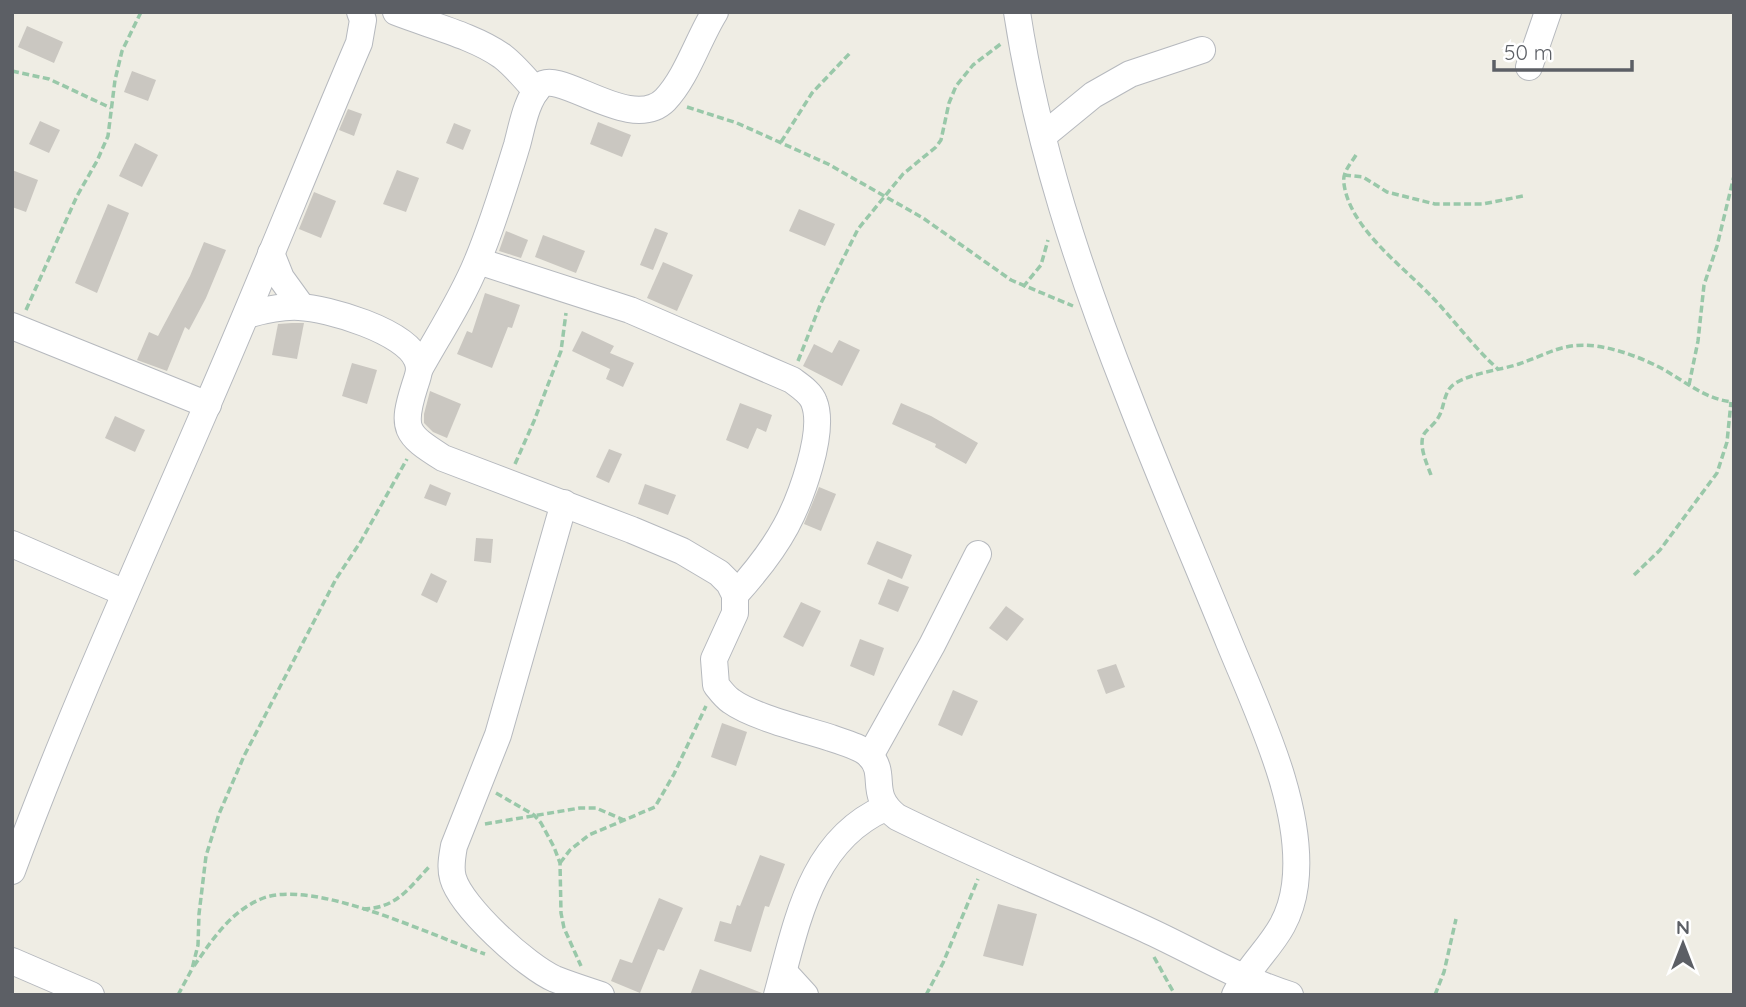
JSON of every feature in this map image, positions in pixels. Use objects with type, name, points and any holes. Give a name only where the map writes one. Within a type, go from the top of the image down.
[{"type":"street","points":[[12,871],[69,724],[247,315],[359,43],[363,20],[360,12]]},
{"type":"street","points":[[397,12],[482,45],[500,55],[518,70],[536,91]]},
{"type":"street","points":[[715,12],[685,70],[664,100],[655,106],[643,109],[600,102],[559,83],[542,84],[536,91],[528,107],[501,197],[478,261],[461,297],[419,370],[407,420],[410,432],[416,442],[443,458],[682,551],[719,573],[729,583],[735,595],[735,613],[714,659],[716,685],[731,701],[752,711],[845,743],[870,755],[877,771],[880,797],[885,808],[908,822],[986,859],[1145,929],[1239,986],[1290,995]]},
{"type":"street","points":[[1529,66],[1548,12]]},
{"type":"street","points":[[1018,21],[1024,62],[1076,257],[1129,398],[1265,730],[1290,806],[1295,845],[1295,884],[1288,915],[1276,939],[1239,986]]},
{"type":"street","points":[[1043,135],[1093,95],[1130,74],[1202,50]]},
{"type":"street","points":[[271,253],[281,278],[302,307]]},
{"type":"street","points":[[478,261],[630,310],[792,380],[804,388],[814,401],[817,417],[816,439],[806,476],[786,526],[760,566],[735,595]]},
{"type":"street","points":[[247,315],[283,307],[335,312],[373,326],[409,348],[418,361],[419,370]]},
{"type":"street","points":[[15,327],[208,405]]},
{"type":"street","points":[[564,503],[498,735],[451,860],[453,879],[463,899],[522,958],[553,978],[600,995]]},
{"type":"street","points":[[12,544],[125,593]]},
{"type":"street","points":[[870,755],[932,645],[978,554]]},
{"type":"street","points":[[805,995],[780,983],[798,917],[813,881],[846,832],[865,817],[885,808]]},
{"type":"street","points":[[12,961],[91,995]]},
{"type":"path","points":[[15,327],[108,136],[115,80],[122,51],[141,12]]},
{"type":"path","points":[[792,380],[807,335],[838,265],[858,229],[914,163],[936,147],[956,86],[973,65],[1018,21]]},
{"type":"path","points":[[781,142],[812,93],[850,53]]},
{"type":"path","points":[[12,71],[49,79],[112,108]]},
{"type":"path","points":[[664,100],[737,123],[828,164],[923,218],[1011,281],[1098,314]]},
{"type":"path","points":[[1356,155],[1344,175],[1344,186],[1349,201],[1367,233],[1433,298],[1499,370]]},
{"type":"path","points":[[1344,175],[1363,177],[1387,192],[1435,204],[1483,204],[1523,196]]},
{"type":"path","points":[[1689,385],[1698,341],[1704,285],[1717,246],[1734,176]]},
{"type":"path","points":[[505,481],[534,421],[561,351],[567,290]]},
{"type":"path","points":[[1431,475],[1422,442],[1424,434],[1441,414],[1452,385],[1468,377],[1499,370],[1567,346],[1596,346],[1625,354],[1658,366],[1717,400],[1732,402],[1727,442],[1717,474],[1660,550],[1634,575]]},
{"type":"path","points":[[192,969],[198,945],[206,856],[219,814],[239,767],[336,579],[361,541],[416,442]]},
{"type":"path","points":[[561,863],[579,841],[655,807],[664,794],[716,685]]},
{"type":"path","points":[[479,784],[534,816],[548,834],[561,863],[561,913],[564,928],[581,965],[600,995]]},
{"type":"path","points":[[361,909],[375,908],[396,901],[457,839],[502,820],[596,808],[624,820]]},
{"type":"path","points":[[926,995],[963,918],[986,859]]},
{"type":"path","points":[[178,995],[212,940],[243,908],[262,898],[290,893],[318,895],[494,958]]},
{"type":"path","points":[[1435,995],[1444,972],[1456,919]]},
{"type":"path","points":[[1145,929],[1158,967],[1175,995]]},
{"type":"building","points":[[27,26],[63,42],[54,63],[18,47]]},
{"type":"building","points":[[132,71],[156,80],[148,101],[124,92]]},
{"type":"building","points":[[348,109],[362,114],[354,136],[339,130]]},
{"type":"building","points":[[40,121],[60,130],[49,153],[29,144]]},
{"type":"building","points":[[598,122],[631,135],[622,157],[590,144]]},
{"type":"building","points":[[454,123],[471,130],[463,150],[446,143]]},
{"type":"building","points":[[135,143],[158,155],[142,187],[119,176]]},
{"type":"building","points":[[12,170],[38,180],[26,212],[12,207]]},
{"type":"building","points":[[397,170],[419,178],[406,212],[383,204]]},
{"type":"building","points":[[314,192],[336,201],[321,238],[299,229]]},
{"type":"building","points":[[108,204],[129,213],[97,293],[75,283]]},
{"type":"building","points":[[799,209],[835,224],[825,246],[789,231]]},
{"type":"building","points":[[655,228],[668,233],[653,270],[640,265]]},
{"type":"building","points":[[506,231],[528,240],[521,258],[499,251]]},
{"type":"building","points":[[543,235],[585,251],[576,273],[535,257]]},
{"type":"building","points":[[204,242],[226,250],[189,330],[185,327],[167,371],[137,360],[149,332],[158,336],[190,276]]},
{"type":"building","points":[[663,262],[693,275],[677,311],[647,298]]},
{"type":"building","points":[[485,293],[520,305],[492,368],[457,354],[467,331],[472,333]]},
{"type":"building","points":[[304,323],[297,359],[272,355],[278,324]]},
{"type":"building","points":[[582,331],[614,346],[610,353],[634,363],[623,387],[606,379],[610,369],[572,351]]},
{"type":"building","points":[[839,340],[860,350],[842,386],[803,366],[814,344],[832,353]]},
{"type":"building","points":[[352,363],[377,370],[367,404],[342,396]]},
{"type":"building","points":[[430,391],[461,404],[447,438],[433,432],[424,423]]},
{"type":"building","points":[[740,403],[772,415],[766,432],[757,428],[748,449],[726,440]]},
{"type":"building","points":[[901,403],[931,416],[978,443],[966,464],[935,447],[936,444],[892,424]]},
{"type":"building","points":[[115,416],[145,430],[135,452],[105,438]]},
{"type":"building","points":[[609,449],[622,454],[609,483],[596,477]]},
{"type":"building","points":[[430,484],[451,493],[446,506],[424,498]]},
{"type":"building","points":[[645,484],[676,495],[668,515],[638,504]]},
{"type":"building","points":[[819,487],[836,494],[821,531],[804,524]]},
{"type":"building","points":[[476,538],[493,539],[491,563],[474,561]]},
{"type":"building","points":[[877,541],[912,555],[902,579],[867,564]]},
{"type":"building","points":[[431,573],[447,581],[437,603],[421,595]]},
{"type":"building","points":[[888,579],[909,587],[898,612],[878,604]]},
{"type":"building","points":[[801,602],[821,611],[803,647],[783,637]]},
{"type":"building","points":[[1006,606],[1024,619],[1007,641],[989,628]]},
{"type":"building","points":[[860,639],[884,648],[874,676],[850,666]]},
{"type":"building","points":[[1116,664],[1125,687],[1106,694],[1097,670]]},
{"type":"building","points":[[953,690],[978,701],[962,736],[938,725]]},
{"type":"building","points":[[722,723],[747,732],[736,766],[711,757]]},
{"type":"building","points":[[760,855],[785,864],[769,907],[765,906],[751,952],[714,941],[720,921],[731,924]]},
{"type":"building","points":[[659,898],[683,908],[664,951],[658,949],[640,993],[611,981],[620,959],[632,963]]},
{"type":"building","points":[[998,904],[1037,914],[1023,966],[983,956]]},
{"type":"building","points":[[700,969],[762,993],[762,995],[690,995]]}]
